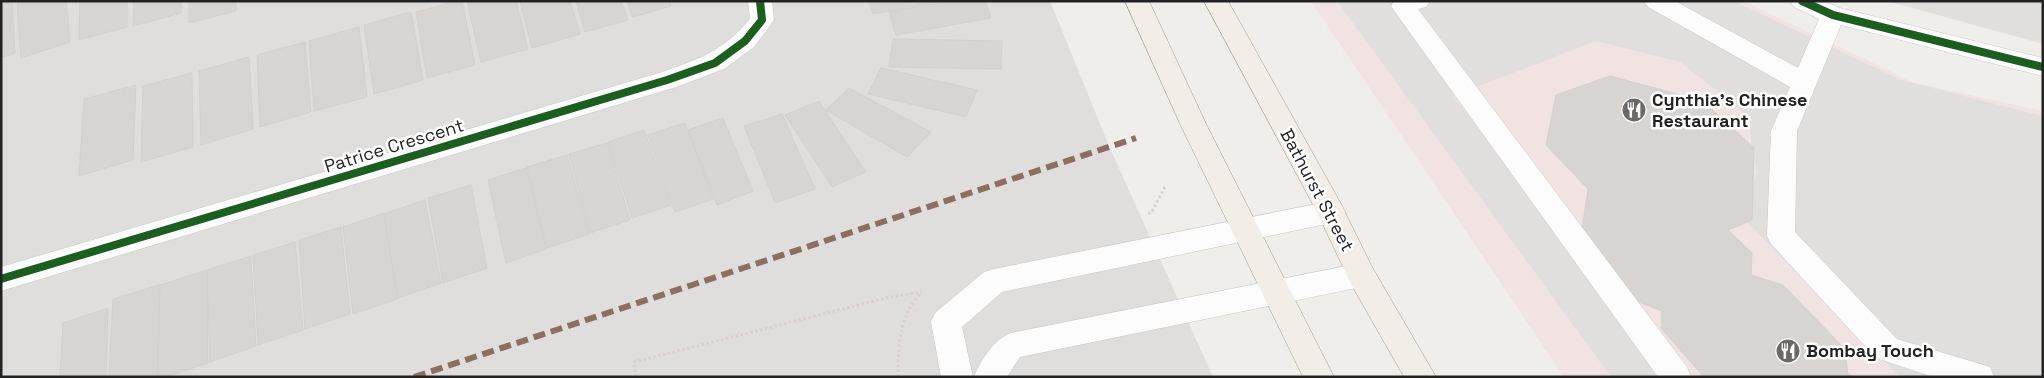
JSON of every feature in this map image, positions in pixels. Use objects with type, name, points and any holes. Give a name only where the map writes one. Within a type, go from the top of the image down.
[{"type":"main road","points":[[1137,1],[1194,126],[1319,377]]},
{"type":"main road","name":"Bathurst Street","points":[[1216,1],[1331,212],[1361,275],[1421,377]]},
{"type":"street","name":"Patrice Crescent","points":[[1,279],[648,85],[715,63],[745,41],[762,20],[760,1]]},
{"type":"street","points":[[1418,1],[1403,6],[1676,377]]},
{"type":"street","points":[[1656,1],[1804,83]]},
{"type":"street","points":[[1802,1],[1833,16],[2043,67]]},
{"type":"street","points":[[1833,16],[1784,131],[1781,236],[1887,349],[1979,377]]},
{"type":"street","points":[[957,377],[946,322],[994,281],[1331,212]]},
{"type":"street","points":[[989,377],[1011,346],[1215,305],[1276,290],[1361,275]]},
{"type":"path","points":[[636,377],[634,362],[886,298],[921,292]]},
{"type":"shaded area","points":[[1,1],[1050,1],[1109,146],[1213,377],[1,377]]},
{"type":"shaded area","points":[[1311,1],[1743,1],[1915,83],[2043,111],[2043,377],[1564,377]]},
{"type":"shaded area","points":[[1337,1],[1734,1],[1901,80],[2043,116],[2043,377],[1900,377],[1743,218],[1757,172],[1747,115],[1680,62],[1596,41],[1453,96],[1676,377],[1611,377]]},
{"type":"shaded area","points":[[1887,1],[2043,1],[2043,44]]},
{"type":"building","points":[[1,1],[12,1],[15,53],[1,58]]},
{"type":"building","points":[[17,1],[66,1],[70,42],[21,58]]},
{"type":"building","points":[[80,1],[127,1],[127,27],[79,40]]},
{"type":"building","points":[[134,1],[181,1],[181,13],[133,26]]},
{"type":"building","points":[[189,1],[236,1],[236,11],[189,23]]},
{"type":"building","points":[[462,1],[475,65],[427,78],[416,12]]},
{"type":"building","points":[[467,1],[516,1],[528,49],[481,62]]},
{"type":"building","points":[[520,1],[570,1],[580,34],[532,48]]},
{"type":"building","points":[[576,1],[621,1],[628,20],[585,32]]},
{"type":"building","points":[[627,1],[670,1],[671,6],[633,17]]},
{"type":"building","points":[[869,1],[942,1],[873,14]]},
{"type":"building","points":[[951,1],[985,1],[991,18],[896,35],[889,12]]},
{"type":"building","points":[[411,12],[423,80],[374,94],[364,25]]},
{"type":"building","points":[[359,27],[367,97],[314,111],[309,41]]},
{"type":"building","points":[[893,39],[1002,41],[1001,69],[889,67]]},
{"type":"building","points":[[305,42],[311,112],[260,127],[257,55]]},
{"type":"building","points":[[249,57],[253,129],[201,145],[199,71]]},
{"type":"building","points":[[881,68],[977,90],[966,117],[868,94]]},
{"type":"building","points":[[192,73],[193,147],[141,162],[143,86]]},
{"type":"building","points":[[1610,76],[1703,101],[1754,148],[1752,220],[1728,230],[1752,253],[1751,275],[1783,285],[1844,348],[1848,374],[1855,377],[1704,377],[1661,328],[1662,311],[1639,302],[1581,236],[1588,189],[1546,145],[1556,95]]},
{"type":"building","points":[[136,85],[133,160],[79,176],[84,99]]},
{"type":"building","points":[[849,88],[931,132],[907,157],[826,110]]},
{"type":"building","points":[[819,101],[866,172],[832,187],[785,115]]},
{"type":"building","points":[[782,114],[815,189],[775,203],[744,126]]},
{"type":"building","points":[[723,118],[753,191],[717,205],[688,130]]},
{"type":"building","points":[[685,123],[713,199],[675,212],[648,135]]},
{"type":"building","points":[[644,130],[671,205],[632,218],[608,142]]},
{"type":"building","points":[[607,143],[630,220],[590,233],[569,154]]},
{"type":"building","points":[[567,155],[589,234],[547,248],[527,167]]},
{"type":"building","points":[[526,168],[546,249],[506,263],[488,180]]},
{"type":"building","points":[[471,185],[487,268],[443,283],[428,198]]},
{"type":"building","points":[[425,200],[441,283],[398,298],[384,214]]},
{"type":"building","points":[[384,213],[397,299],[353,314],[343,227]]},
{"type":"building","points":[[341,227],[350,314],[305,329],[299,240]]},
{"type":"building","points":[[295,242],[303,330],[258,345],[253,255]]},
{"type":"building","points":[[251,256],[256,346],[210,362],[207,270]]},
{"type":"building","points":[[207,270],[208,363],[166,377],[158,377],[160,285]]},
{"type":"building","points":[[159,285],[157,377],[109,377],[113,299]]},
{"type":"building","points":[[108,308],[106,377],[60,377],[63,323]]},
{"type":"marked path","points":[[414,377],[1136,138]]},
{"type":"cycle path","points":[[1,279],[667,80],[715,63],[745,41],[762,20],[760,1]]},
{"type":"cycle path","points":[[1802,1],[1833,15],[2043,67]]},
{"type":"place","name":"Cynthia's Chinese Restaurant","points":[[1634,110]]},
{"type":"place","name":"Bombay Touch","points":[[1788,351]]}]
